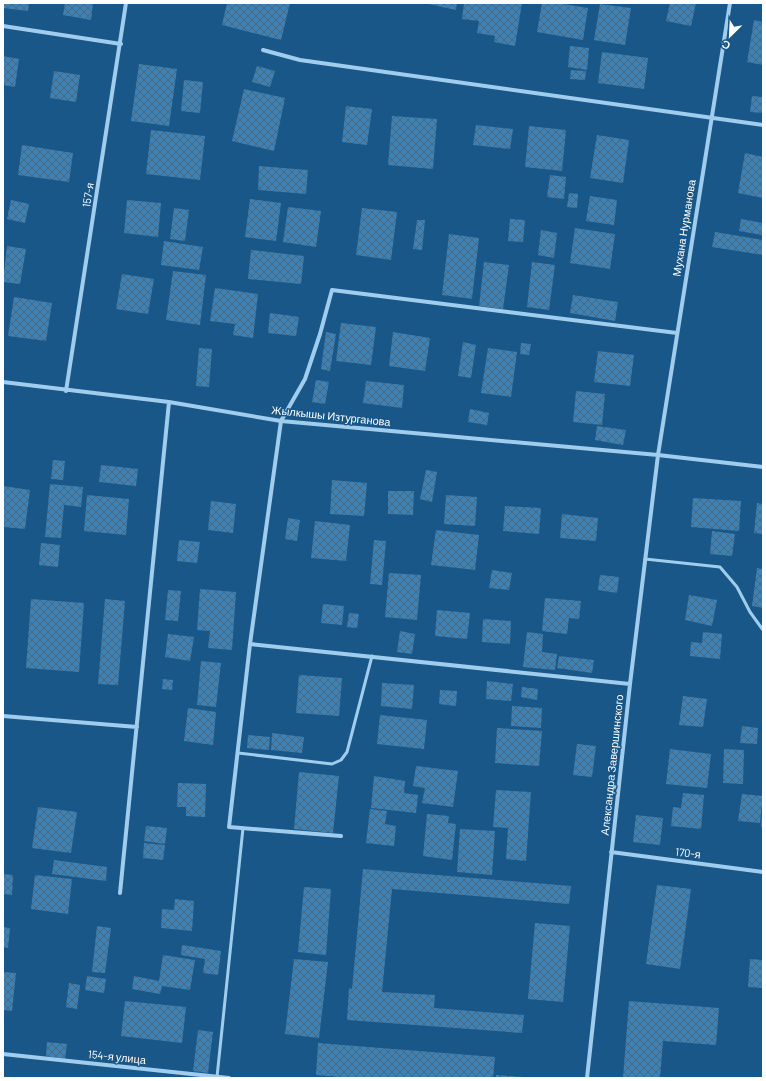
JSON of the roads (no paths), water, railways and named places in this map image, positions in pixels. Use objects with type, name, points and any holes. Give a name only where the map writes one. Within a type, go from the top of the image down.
[{"type":"street","name":"157-я","points":[[66,391],[121,44],[126,3]]},
{"type":"street","name":"Мухана Нурманова","points":[[658,455],[710,118],[730,3]]},
{"type":"street","points":[[3,26],[121,44]]},
{"type":"street","points":[[263,50],[300,60],[763,125]]},
{"type":"street","points":[[341,836],[229,827],[250,644],[282,421],[305,379],[320,334],[332,290],[677,333]]},
{"type":"street","name":"Жылкышы Изтурганова","points":[[3,382],[66,391],[169,402],[282,421],[658,455],[763,467]]},
{"type":"street","points":[[120,893],[169,402]]},
{"type":"street","name":"Александра Завершинского","points":[[587,1078],[630,684],[658,455]]},
{"type":"street","points":[[250,644],[630,684]]},
{"type":"street","points":[[3,716],[137,727]]},
{"type":"street","name":"170-я","points":[[611,852],[763,872]]},
{"type":"street","name":"154-я улица","points":[[3,1054],[229,1078]]},
{"type":"lane","points":[[645,559],[720,567],[737,587],[750,612],[763,630]]},
{"type":"lane","points":[[238,753],[332,764],[341,760],[347,752],[372,656]]},
{"type":"lane","points":[[217,1077],[244,828]]}]
